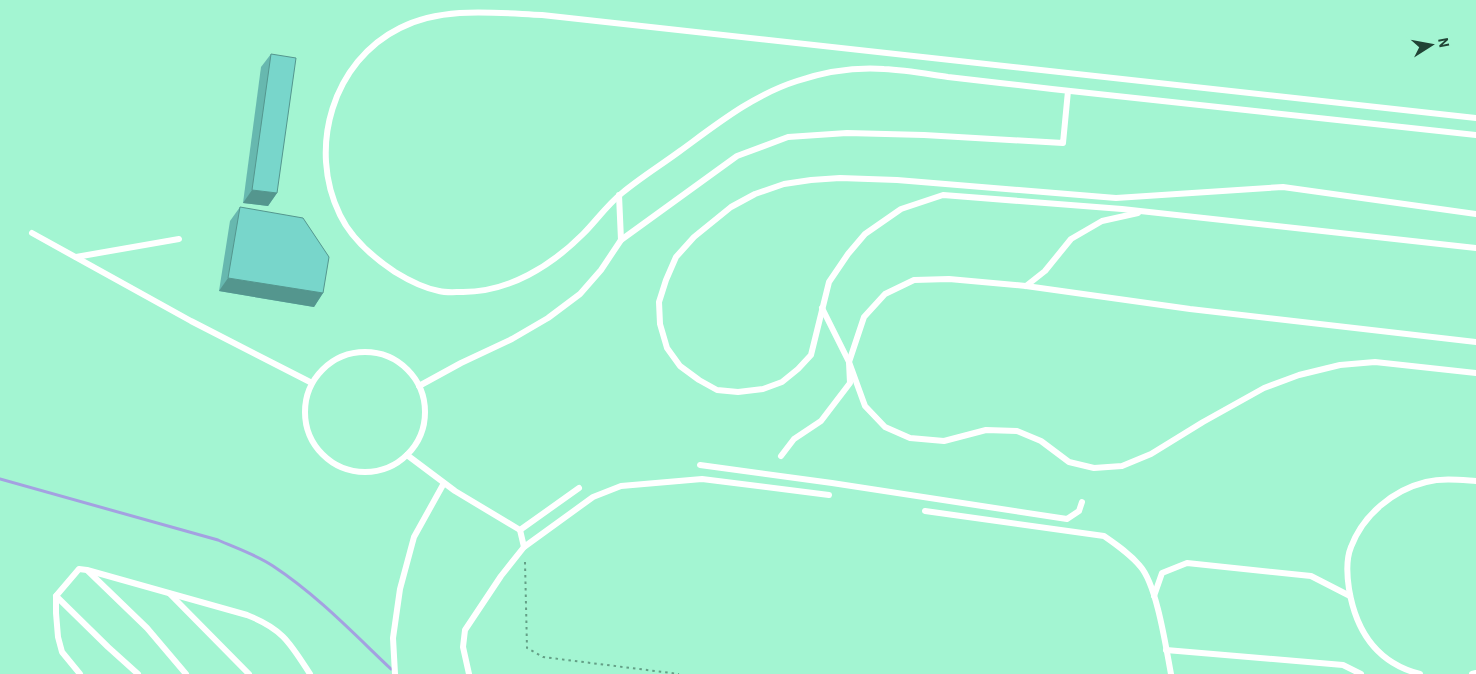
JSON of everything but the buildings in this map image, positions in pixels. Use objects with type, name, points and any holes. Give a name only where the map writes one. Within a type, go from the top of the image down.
[{"type":"lane","points":[[1476,118],[542,15],[465,12],[426,17],[399,28],[372,46],[352,68],[340,89],[329,117],[325,156],[331,189],[340,216],[378,261],[409,281],[440,292],[477,292],[499,288],[524,277],[548,263],[580,237],[619,195],[734,112],[767,92],[798,80],[842,70],[882,69],[1476,135]]},
{"type":"lane","points":[[419,386],[460,363],[512,339],[561,308],[580,294],[601,270],[621,240],[737,156],[788,137],[847,133],[914,134],[1063,143],[1068,91]]},
{"type":"lane","points":[[1476,214],[1283,187],[1116,198],[897,180],[840,178],[811,180],[784,184],[755,194],[731,207],[694,236],[676,257],[666,280],[659,302],[660,324],[667,348],[680,366],[717,390],[738,392],[763,389],[782,382],[798,370],[811,354],[829,282],[848,254],[865,234],[901,209],[943,195],[1144,212],[1476,248]]},
{"type":"lane","points":[[619,195],[621,240]]},
{"type":"lane","points":[[1026,286],[1045,271],[1071,239],[1102,220],[1144,212]]},
{"type":"lane","points":[[32,233],[191,321],[312,383]]},
{"type":"lane","points":[[76,257],[179,239]]},
{"type":"lane","points":[[781,456],[794,439],[821,421],[850,383],[850,362],[864,317],[885,294],[914,280],[949,279],[1026,286],[1190,309],[1476,342]]},
{"type":"lane","points":[[822,308],[850,362],[865,406],[885,428],[910,438],[944,441],[986,430],[1016,431],[1041,441],[1069,462],[1094,468],[1122,466],[1151,454],[1202,422],[1264,388],[1300,375],[1340,366],[1375,362],[1476,373]]},
{"type":"lane","points":[[368,352],[388,357],[403,366],[419,386],[425,414],[417,442],[397,464],[376,472],[354,472],[336,465],[318,450],[306,427],[306,402],[312,383],[330,363],[348,354],[368,352]]},
{"type":"lane","points":[[407,455],[444,483],[520,530],[524,547]]},
{"type":"lane","points":[[700,465],[1067,519]]},
{"type":"lane","points":[[469,674],[463,647],[465,630],[501,576],[524,547],[593,497],[621,486],[702,479],[829,495]]},
{"type":"lane","points":[[1420,674],[1411,672],[1387,658],[1370,642],[1358,624],[1350,596],[1347,576],[1350,548],[1363,522],[1387,499],[1426,482],[1453,479],[1476,481]]},
{"type":"lane","points":[[394,674],[393,638],[400,590],[414,537],[444,483]]},
{"type":"lane","points":[[520,530],[579,488]]},
{"type":"lane","points":[[1046,528],[1067,519],[1079,511],[1082,502]]},
{"type":"lane","points":[[925,511],[1104,536],[1121,547],[1142,567],[1154,596],[1171,674]]},
{"type":"lane","points":[[1154,596],[1162,574],[1187,563],[1311,576],[1350,596]]},
{"type":"lane","points":[[80,674],[62,652],[58,638],[56,596],[79,569],[265,622],[284,637],[310,674]]},
{"type":"lane","points":[[87,570],[147,628],[186,674]]},
{"type":"lane","points":[[169,594],[249,674]]},
{"type":"lane","points":[[56,596],[138,674]]},
{"type":"lane","points":[[1166,650],[1344,665],[1361,674]]},
{"type":"lane","points":[[1472,674],[1476,673]]},
{"type":"path","points":[[524,547],[527,648],[543,657],[679,674]]},
{"type":"waterway","points":[[0,479],[218,540],[253,555],[267,562],[305,589],[391,669]]}]
